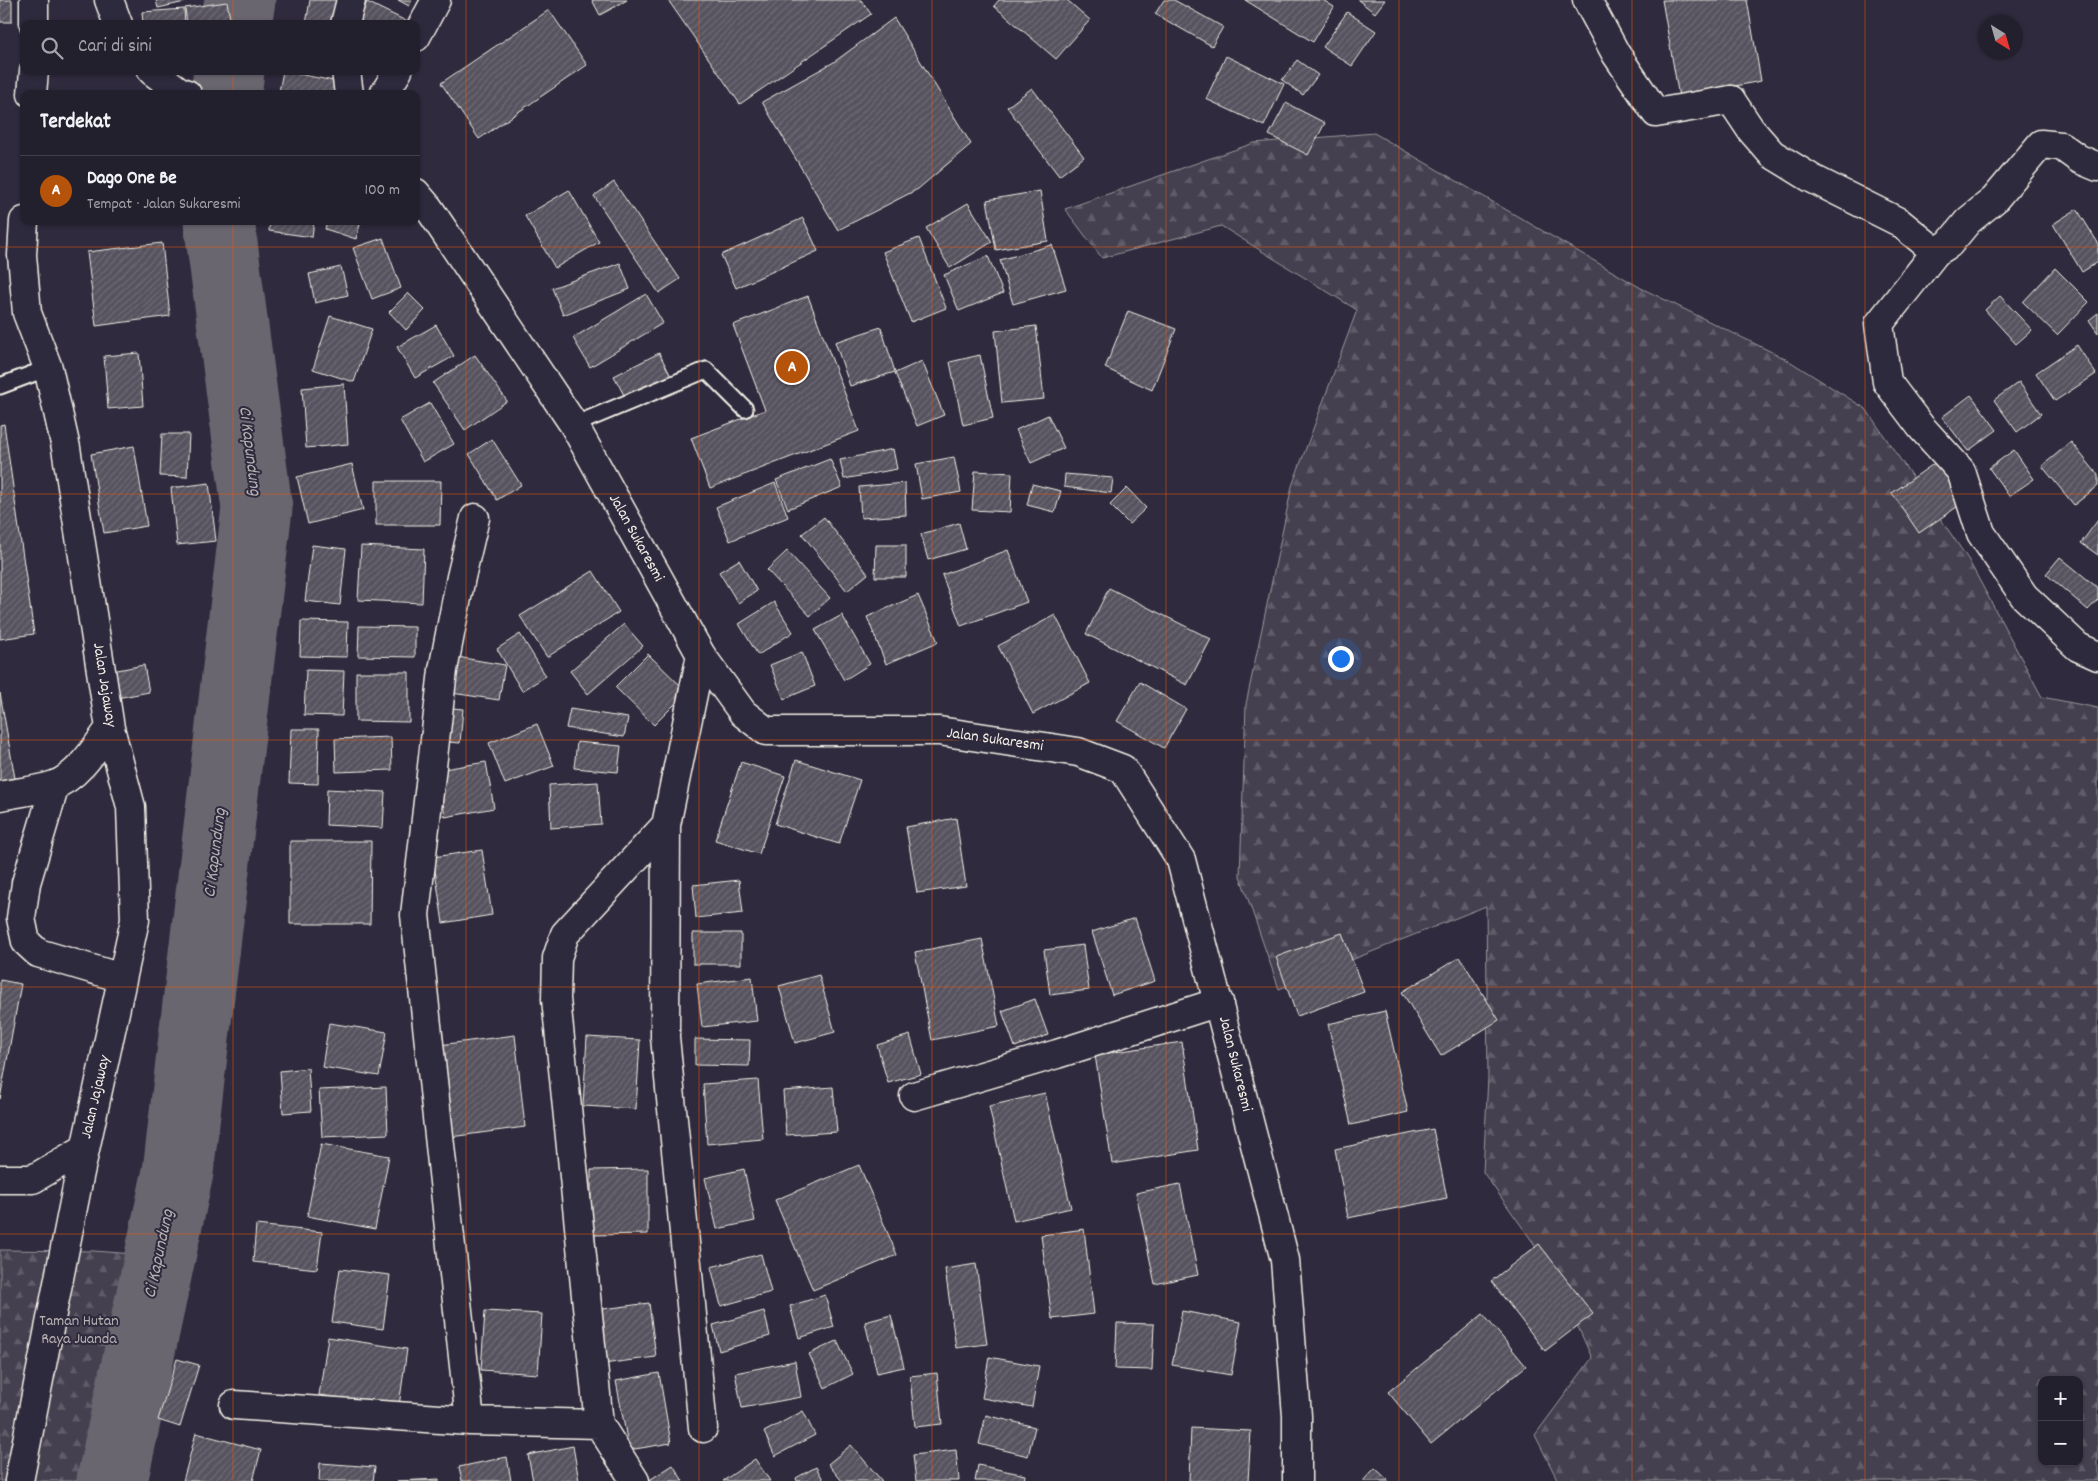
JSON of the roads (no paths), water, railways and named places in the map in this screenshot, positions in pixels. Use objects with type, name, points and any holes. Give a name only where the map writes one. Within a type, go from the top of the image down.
[{"type":"street","points":[[34,0],[34,20]]},
{"type":"street","points":[[109,0],[116,20]]},
{"type":"street","points":[[346,20],[351,0]]},
{"type":"street","points":[[420,29],[436,0]]},
{"type":"street","points":[[1586,0],[1616,54],[1656,113],[1732,100],[1751,130],[1772,154],[1811,178],[1899,222],[1936,252]]},
{"type":"street","points":[[32,90],[34,75]]},
{"type":"street","points":[[158,75],[180,90]]},
{"type":"street","points":[[347,75],[348,90]]},
{"type":"street","points":[[386,90],[396,75]]},
{"type":"street","points":[[2098,167],[2079,159],[2061,146],[2041,144],[1994,200],[1968,221],[1949,244],[1936,252],[1879,324],[1887,382],[1921,427],[1961,471],[1981,533],[2024,596],[2078,647],[2098,656]]},
{"type":"street","name":"Jalan Sukaresmi","points":[[420,198],[574,425],[701,655],[743,713],[766,731],[939,731],[1078,752],[1123,770],[1181,860],[1284,1260],[1297,1416],[1297,1481]]},
{"type":"street","name":"Jalan Jajaway","points":[[19,1481],[84,1149],[135,920],[131,807],[110,728],[66,448],[48,368],[27,313],[22,254],[24,225]]},
{"type":"street","points":[[470,1422],[415,915],[443,670],[475,518]]},
{"type":"street","points":[[701,655],[666,825],[665,1037],[702,1428]]},
{"type":"street","points":[[0,796],[55,785],[68,778],[92,753],[110,728]]},
{"type":"street","points":[[55,785],[26,883],[21,918],[26,942],[38,953],[122,978]]},
{"type":"street","points":[[635,1481],[599,1424],[556,999],[557,958],[565,934],[666,825]]},
{"type":"street","points":[[914,1096],[1057,1054],[1219,1002]]},
{"type":"street","points":[[0,1179],[33,1179],[84,1149]]},
{"type":"street","points":[[234,1405],[470,1422],[599,1424]]},
{"type":"lane","points":[[0,386],[48,368]]},
{"type":"lane","points":[[574,425],[706,370],[745,409]]},
{"type":"waterway","name":"Ci Kapundung","points":[[237,20],[240,0]]},
{"type":"waterway","name":"Ci Kapundung","points":[[227,90],[228,75]]},
{"type":"waterway","name":"Ci Kapundung","points":[[112,1481],[178,1172],[257,508],[220,225]]},
{"type":"place","name":"Dago One Be","points":[[792,367]]},
{"type":"park label","name":"Taman Hutan Raya Juanda","points":[[79,1330]]}]
